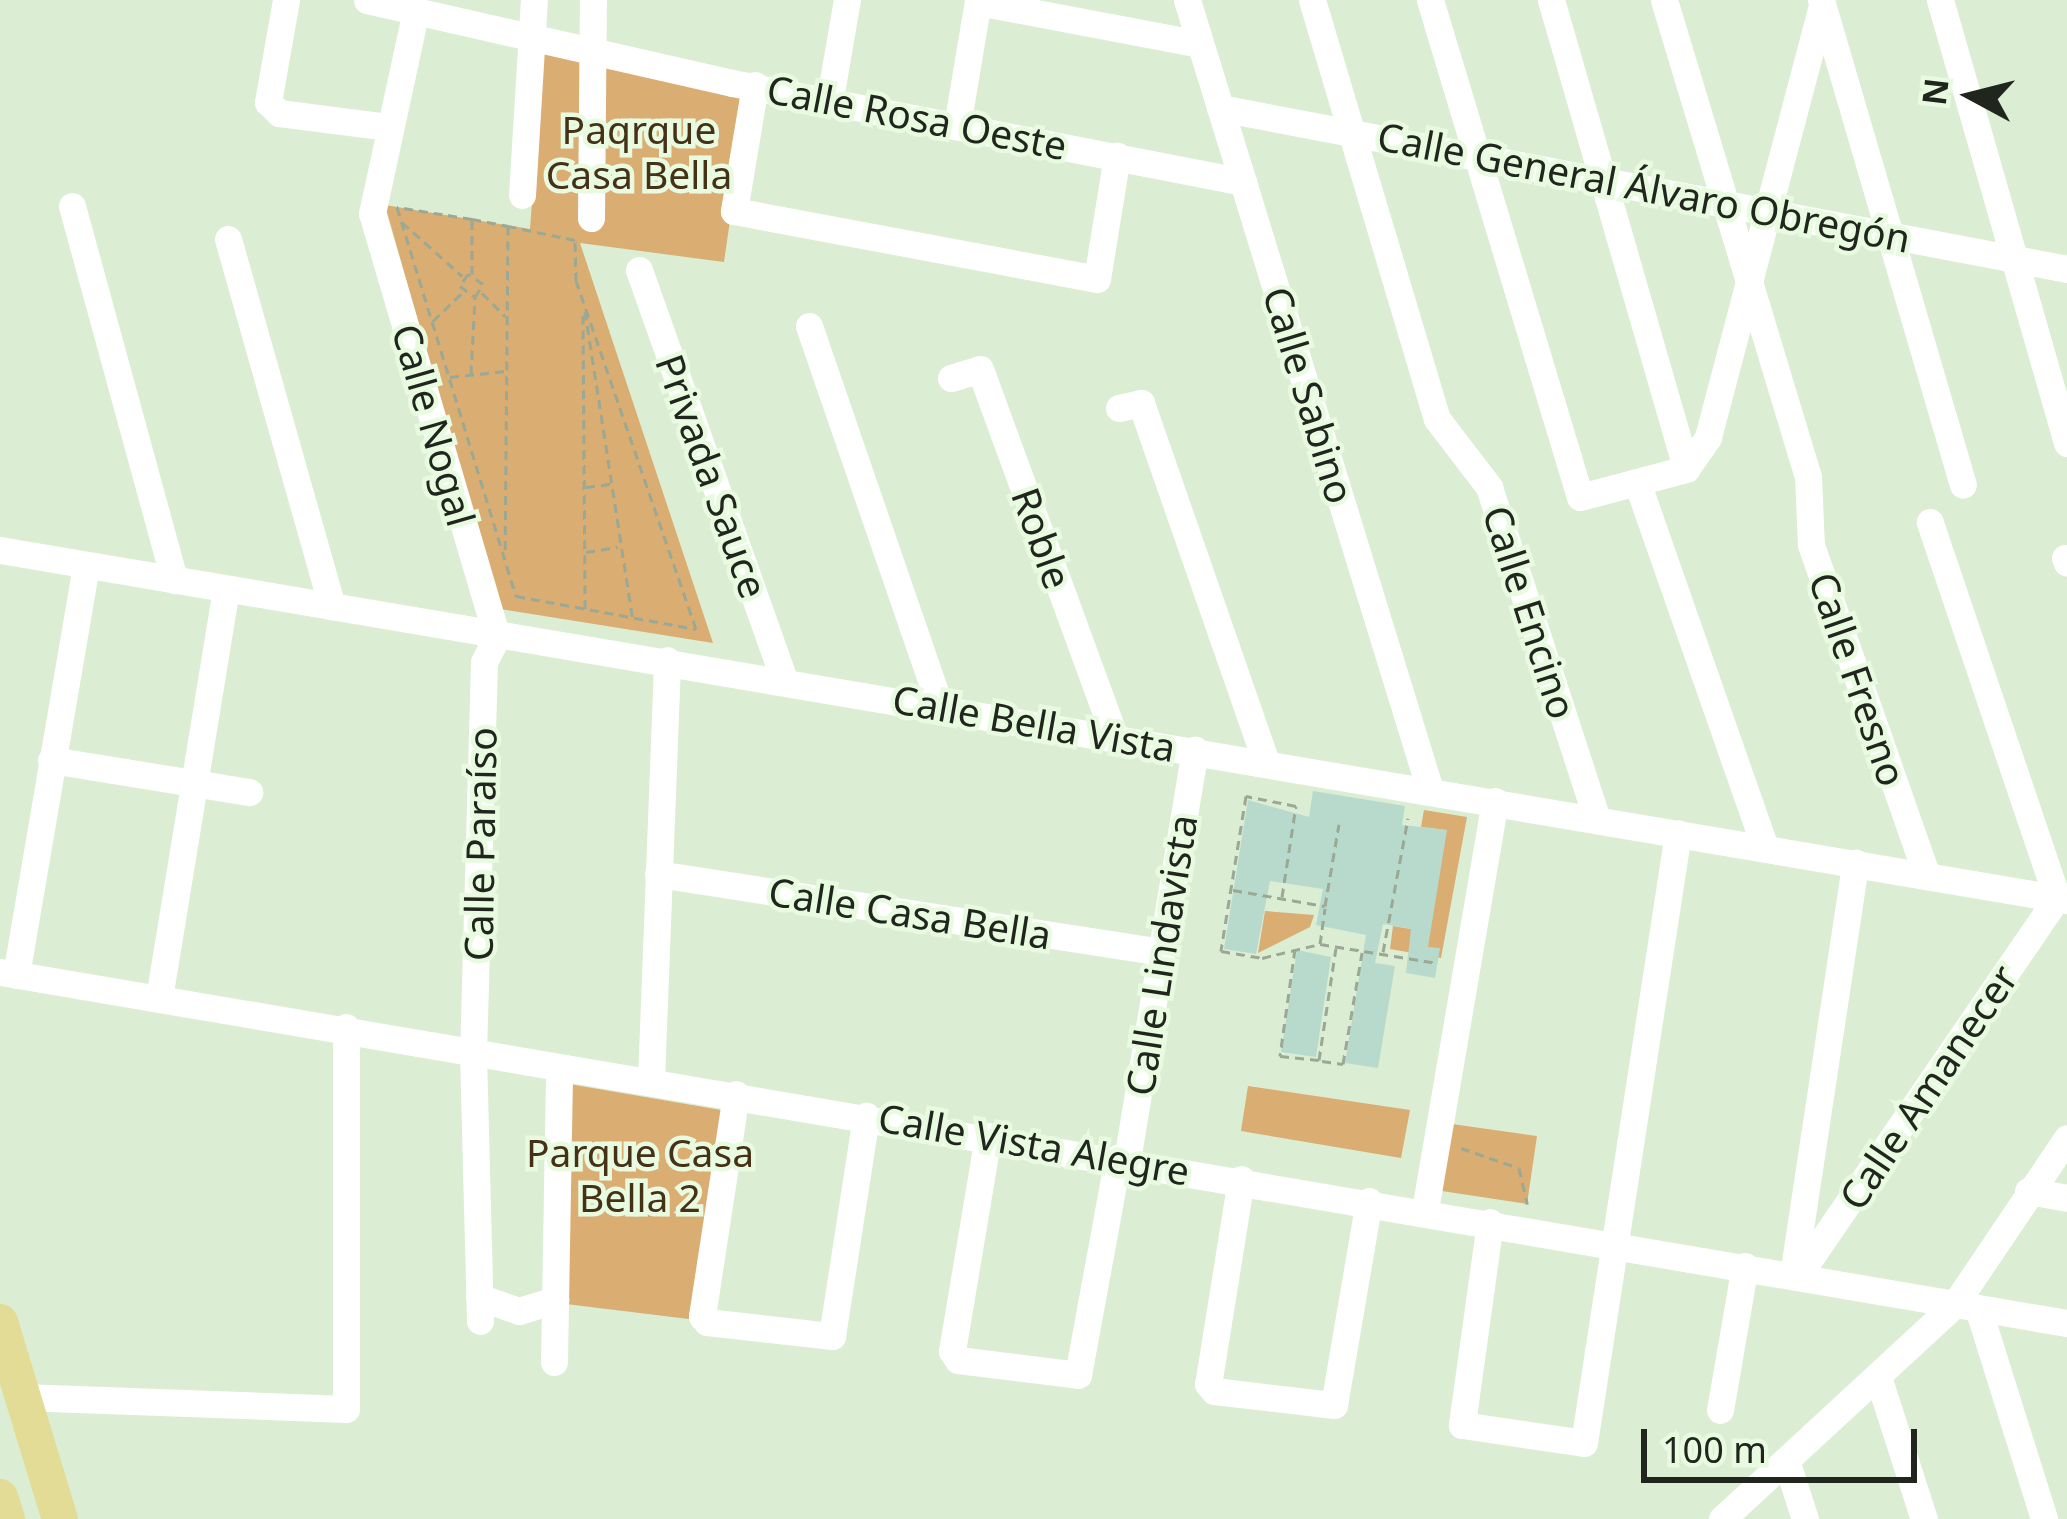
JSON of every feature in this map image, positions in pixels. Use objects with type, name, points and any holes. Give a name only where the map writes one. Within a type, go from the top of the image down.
[{"type":"main road","points":[[0,1322],[60,1519]]},
{"type":"main road","points":[[0,1497],[7,1519]]},
{"type":"street","points":[[286,0],[268,102],[279,112],[389,127],[416,10]]},
{"type":"street","points":[[368,0],[533,33]]},
{"type":"street","points":[[522,195],[534,0]]},
{"type":"street","points":[[591,218],[593,0]]},
{"type":"street","points":[[830,98],[848,0]]},
{"type":"street","name":"Calle Sabino","points":[[1187,0],[1430,790]]},
{"type":"street","points":[[1312,0],[1351,131]]},
{"type":"street","points":[[1430,0],[1580,497],[1686,469],[1708,437],[1823,2]]},
{"type":"street","points":[[1551,0],[1686,469]]},
{"type":"street","name":"Calle Fresno","points":[[1664,0],[1808,477],[1811,545],[1927,876]]},
{"type":"street","points":[[1940,0],[2067,443]]},
{"type":"street","points":[[957,126],[978,1],[1200,44]]},
{"type":"street","points":[[1823,2],[1963,484]]},
{"type":"street","name":"Calle Rosa Oeste","points":[[533,33],[591,51],[1244,182]]},
{"type":"street","points":[[755,85],[734,211],[1097,279],[1117,156]]},
{"type":"street","name":"Calle General Álvaro Obregón","points":[[1220,107],[1602,175],[2067,269]]},
{"type":"street","name":"Calle Nogal","points":[[389,127],[372,213],[496,637]]},
{"type":"street","name":"Calle Encino","points":[[1351,131],[1437,418],[1489,487],[1598,819]]},
{"type":"street","points":[[72,206],[174,580]]},
{"type":"street","points":[[228,239],[332,607]]},
{"type":"street","name":"Privada Sauce","points":[[639,270],[785,682]]},
{"type":"street","points":[[809,326],[941,709]]},
{"type":"street","name":"Roble","points":[[951,378],[980,369],[1114,735]]},
{"type":"street","points":[[1118,409],[1142,403],[1266,762]]},
{"type":"street","points":[[1637,482],[1766,848]]},
{"type":"street","points":[[1930,522],[2062,899]]},
{"type":"street","name":"Calle Bella Vista","points":[[0,550],[2062,899]]},
{"type":"street","points":[[8,974],[86,565]]},
{"type":"street","points":[[159,998],[226,589]]},
{"type":"street","name":"Calle Paraíso","points":[[496,637],[484,662],[473,1055],[479,1309],[519,1311],[555,1300]]},
{"type":"street","points":[[651,1080],[667,660]]},
{"type":"street","name":"Calle Lindavista","points":[[988,1136],[953,1357],[1078,1375],[1162,952],[1195,750]]},
{"type":"street","points":[[51,760],[249,792]]},
{"type":"street","points":[[1425,1210],[1495,801]]},
{"type":"street","points":[[1490,1222],[1462,1425],[1584,1443],[1678,833]]},
{"type":"street","points":[[1796,1275],[1855,863]]},
{"type":"street","name":"Calle Casa Bella","points":[[658,874],[1162,952]]},
{"type":"street","name":"Calle Amanecer","points":[[1796,1275],[2062,899]]},
{"type":"street","name":"Calle Vista Alegre","points":[[8,974],[1425,1210],[2067,1324]]},
{"type":"street","points":[[21,1397],[346,1409],[346,1028]]},
{"type":"street","points":[[554,1362],[559,1067]]},
{"type":"street","points":[[736,1094],[704,1320],[832,1336],[866,1116]]},
{"type":"street","points":[[1722,1519],[1966,1306],[2028,1191],[2067,1138]]},
{"type":"street","points":[[1240,1179],[1210,1389],[1334,1405],[1370,1201]]},
{"type":"street","points":[[2028,1191],[2067,1198]]},
{"type":"street","points":[[1720,1410],[1745,1266]]},
{"type":"street","points":[[1966,1306],[2044,1519]]},
{"type":"street","points":[[1879,1380],[1924,1519]]},
{"type":"street","points":[[1787,1463],[1805,1519]]},
{"type":"path","points":[[583,302],[695,629],[632,620],[585,613],[516,596],[397,207],[575,240],[583,302],[632,620]]},
{"type":"path","points":[[472,219],[472,274],[480,292],[507,317]]},
{"type":"path","points":[[400,220],[463,277],[463,293],[432,322]]},
{"type":"path","points":[[506,562],[508,226]]},
{"type":"path","points":[[463,277],[472,274]]},
{"type":"path","points":[[471,374],[475,297],[480,292]]},
{"type":"path","points":[[463,293],[475,297]]},
{"type":"path","points":[[583,302],[585,613]]},
{"type":"path","points":[[449,377],[506,371]]},
{"type":"path","points":[[584,488],[612,484]]},
{"type":"path","points":[[584,552],[621,547]]},
{"type":"path","points":[[1282,897],[1296,806],[1246,796],[1221,951],[1262,958],[1320,944],[1437,963]]},
{"type":"path","points":[[1383,954],[1408,818]]},
{"type":"path","points":[[1320,944],[1340,824]]},
{"type":"path","points":[[1231,889],[1325,906]]},
{"type":"path","points":[[1319,1060],[1336,946]]},
{"type":"path","points":[[1295,950],[1280,1056],[1343,1064],[1362,951]]},
{"type":"path","points":[[1458,1139],[1464,1154],[1519,1168],[1527,1204]]},
{"type":"green space","name":"Paqrque Casa Bella","points":[[545,29],[751,75],[724,262],[580,243],[713,643],[500,609],[385,205],[530,229]]},
{"type":"green space","points":[[1424,810],[1467,817],[1441,958],[1390,949],[1393,926],[1429,932],[1446,830],[1421,827]]},
{"type":"green space","points":[[1265,911],[1314,915],[1310,927],[1258,953]]},
{"type":"green space","name":"Parque Casa Bella 2","points":[[569,1084],[721,1110],[697,1320],[566,1304]]},
{"type":"green space","points":[[1248,1086],[1410,1110],[1401,1158],[1241,1131]]},
{"type":"green space","points":[[1452,1124],[1537,1136],[1527,1204],[1442,1191]]},
{"type":"building","points":[[1313,791],[1405,806],[1402,825],[1447,830],[1428,947],[1440,948],[1435,978],[1406,973],[1411,929],[1383,924],[1375,963],[1395,966],[1378,1068],[1345,1063],[1366,935],[1316,925],[1323,889],[1270,881],[1256,954],[1224,949],[1248,800],[1309,817]]},
{"type":"building","points":[[1297,950],[1331,957],[1316,1057],[1281,1052]]}]
